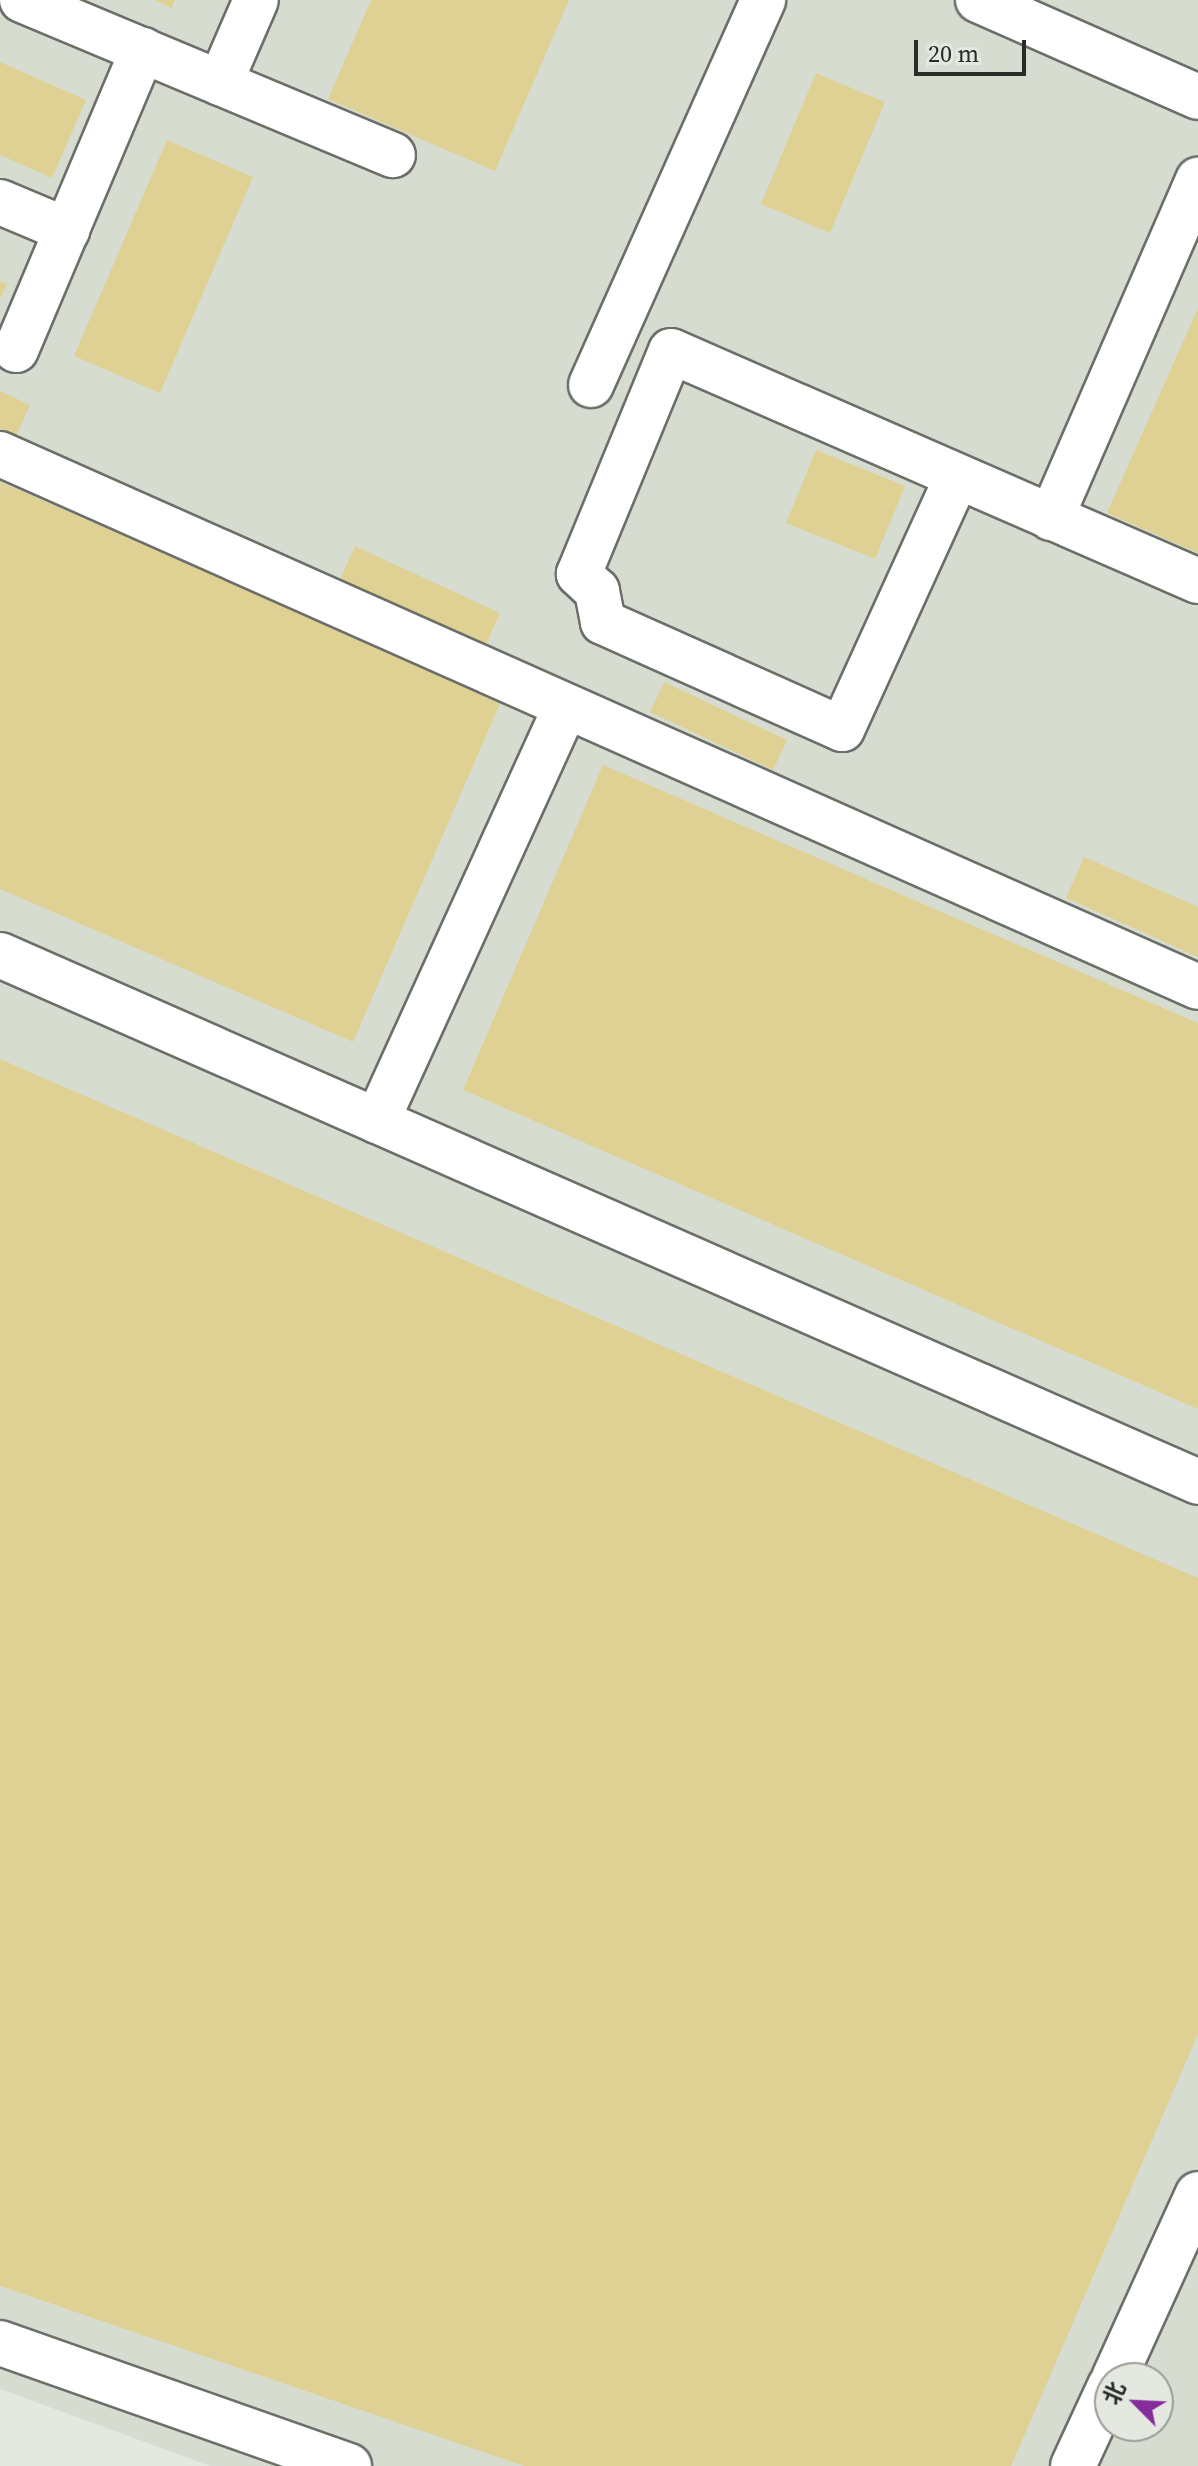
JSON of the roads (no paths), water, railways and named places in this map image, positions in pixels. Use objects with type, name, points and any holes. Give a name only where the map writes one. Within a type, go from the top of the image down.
[{"type":"lane","points":[[22,0],[393,155]]},
{"type":"lane","points":[[220,83],[256,0]]},
{"type":"lane","points":[[591,385],[763,0]]},
{"type":"lane","points":[[978,0],[1196,89]]},
{"type":"lane","points":[[16,350],[143,50]]},
{"type":"lane","points":[[1051,518],[1198,180]]},
{"type":"lane","points":[[0,202],[67,230]]},
{"type":"lane","points":[[957,477],[842,729],[603,622],[597,591],[579,574],[671,351],[1198,581]]},
{"type":"lane","points":[[0,454],[1198,987]]},
{"type":"lane","points":[[377,1121],[566,707]]},
{"type":"lane","points":[[0,955],[1198,1482]]},
{"type":"lane","points":[[1121,2362],[1198,2194]]},
{"type":"lane","points":[[0,2343],[349,2466]]},
{"type":"lane","points":[[1073,2466],[1094,2421]]}]
